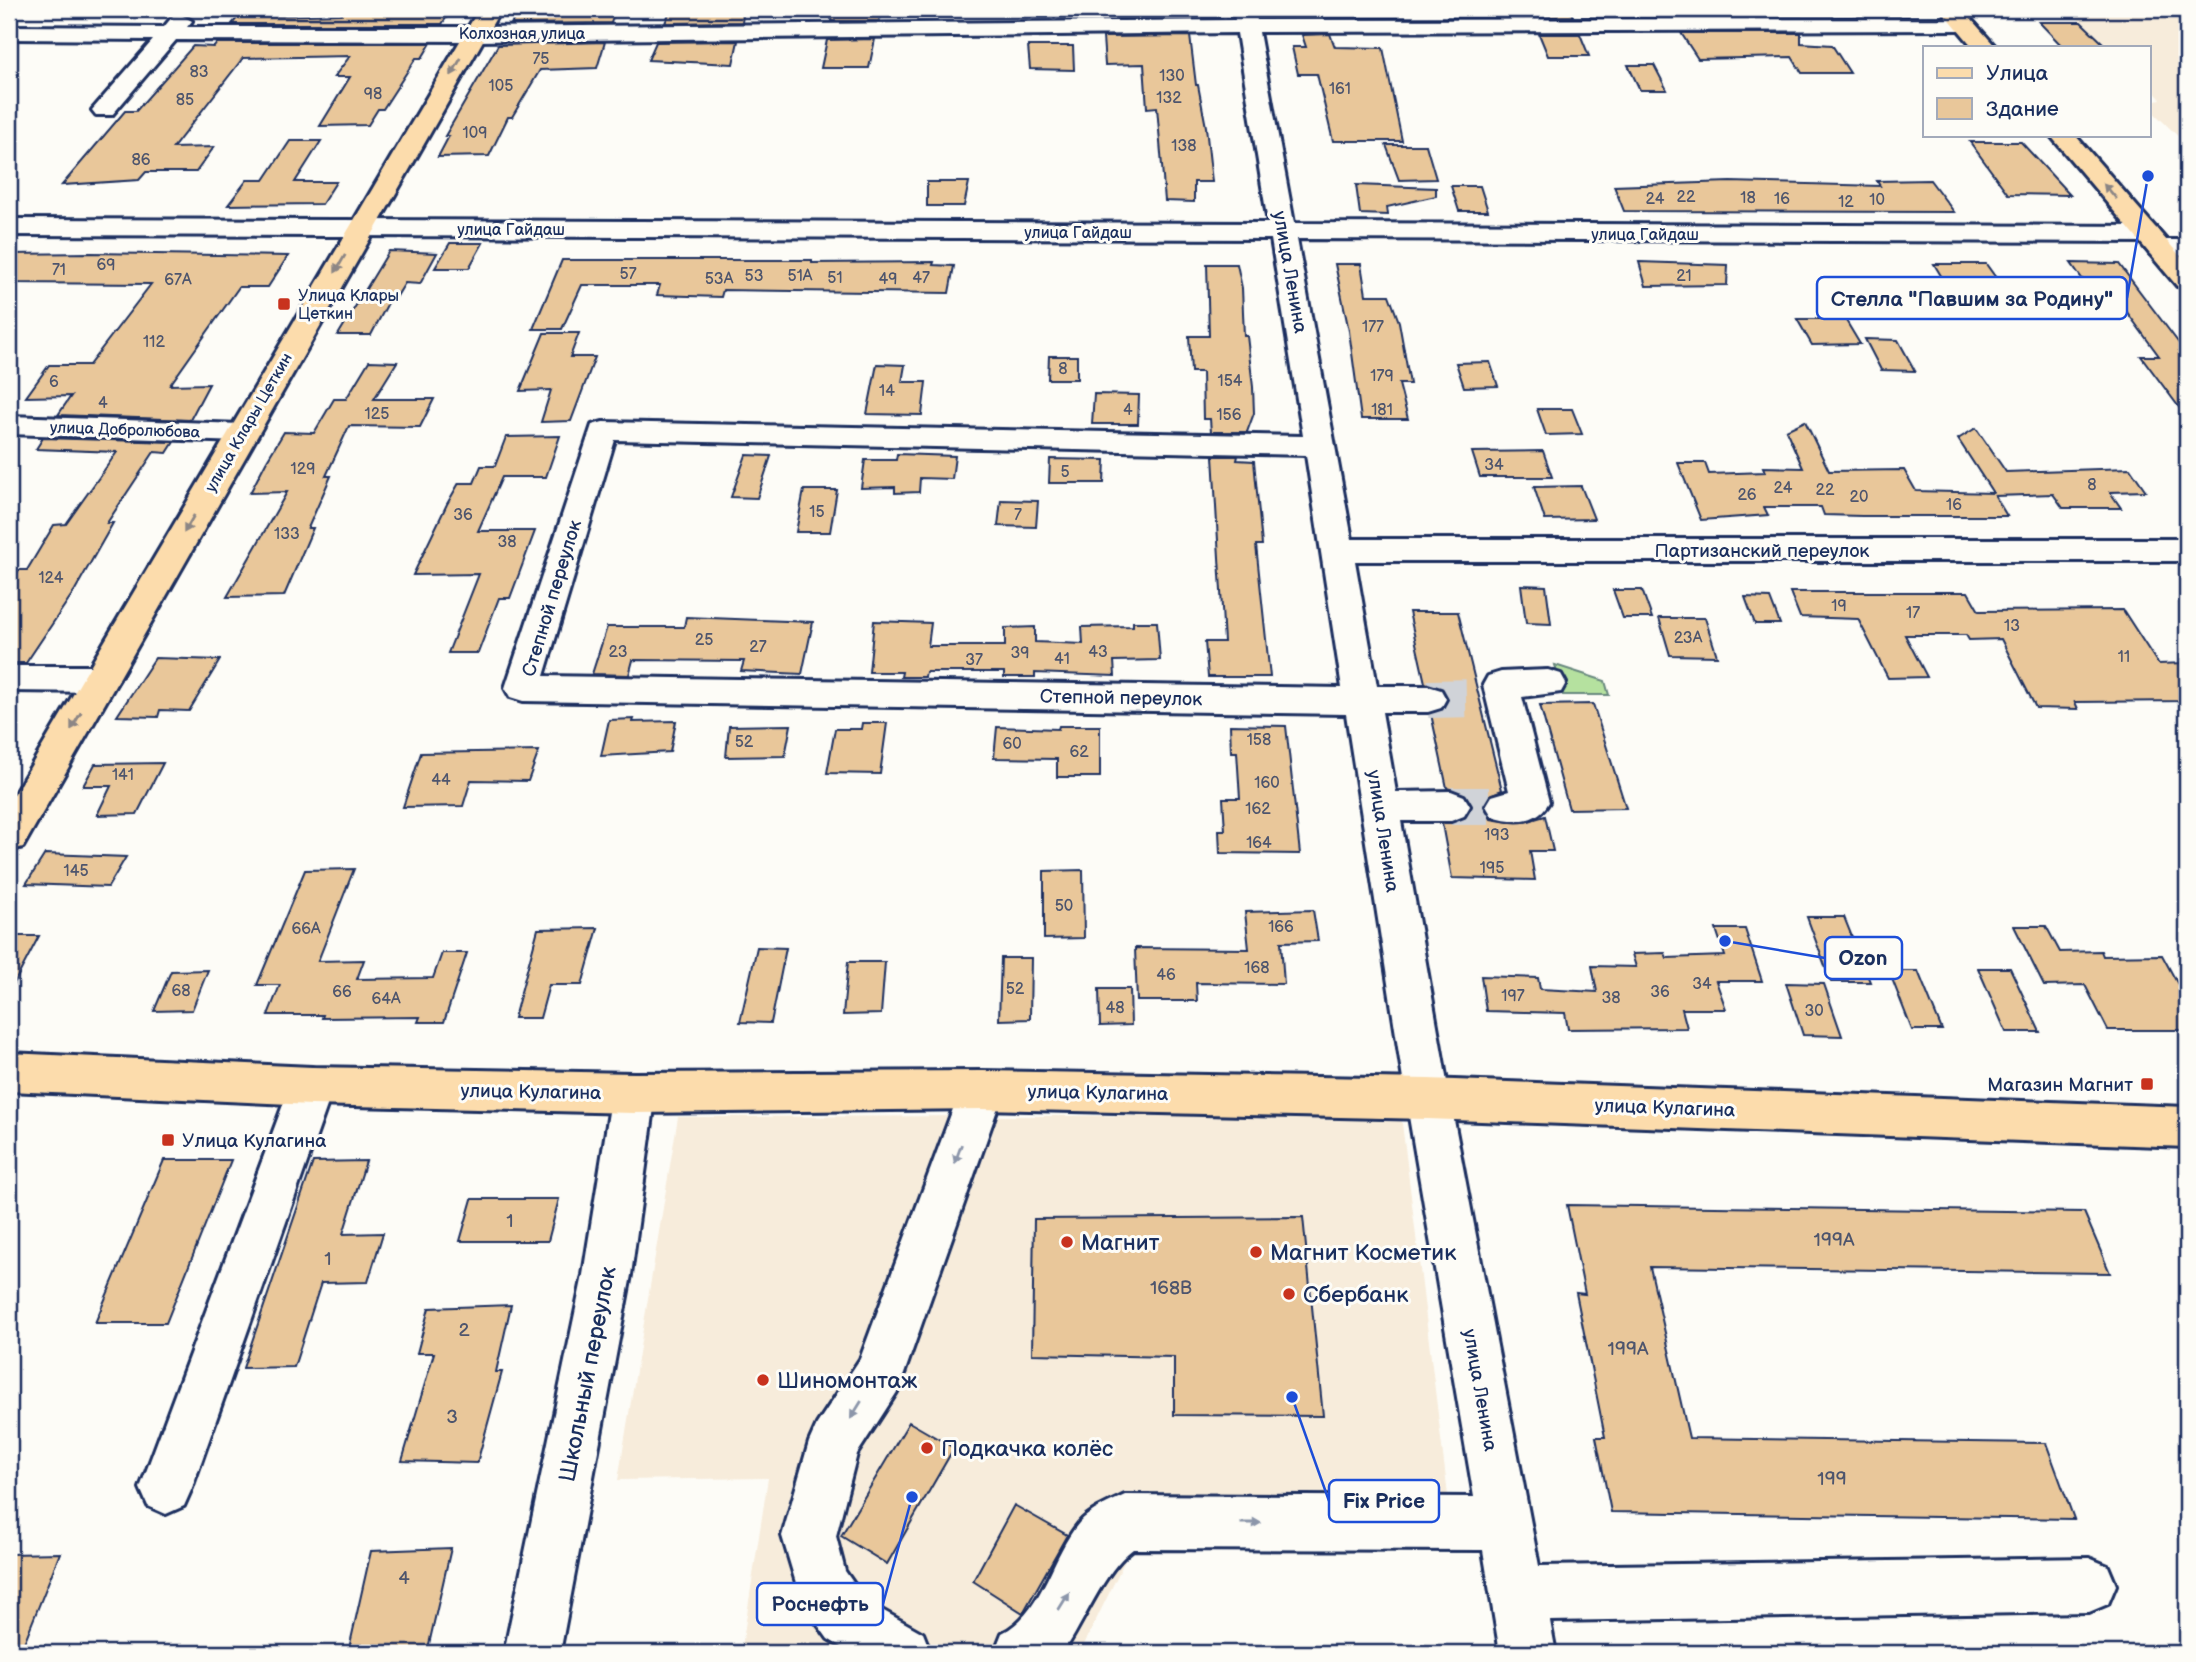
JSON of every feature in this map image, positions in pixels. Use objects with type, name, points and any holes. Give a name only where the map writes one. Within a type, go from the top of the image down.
[{"type":"main road","points":[[1958,16],[1984,46]]},
{"type":"main road","name":"улица Клары Цеткин","points":[[9,836],[483,21]]},
{"type":"main road","points":[[2063,136],[2187,279]]},
{"type":"main road","name":"улица Кулагина","points":[[9,1072],[312,1086],[634,1093],[982,1090],[1428,1099],[2187,1127]]},
{"type":"street","points":[[9,17],[17,9]]},
{"type":"street","points":[[104,110],[192,9]]},
{"type":"street","name":"Колхозная улица","points":[[9,33],[172,32],[483,21],[1958,16]]},
{"type":"street","name":"улица Ленина","points":[[1245,17],[1284,233],[1428,1099],[1528,1653]]},
{"type":"street","name":"улица Гайдаш","points":[[9,227],[1284,233],[2153,241],[2187,248]]},
{"type":"street","name":"улица Добролюбова","points":[[9,425],[241,433]]},
{"type":"street","name":"Степной переулок","points":[[1320,446],[603,432],[523,688],[1362,700]]},
{"type":"street","name":"Партизанский переулок","points":[[1336,550],[2187,550]]},
{"type":"street","points":[[9,678],[101,679]]},
{"type":"street","points":[[1505,806],[1526,806],[1530,802],[1491,698],[1501,685],[1548,683]]},
{"type":"street","points":[[1362,700],[1428,699]]},
{"type":"street","points":[[1380,807],[1451,806]]},
{"type":"street","points":[[166,1488],[312,1086]]},
{"type":"street","points":[[904,1653],[847,1620],[821,1584],[809,1536],[835,1442],[879,1374],[982,1090]]},
{"type":"street","name":"Школьный переулок","points":[[532,1653],[607,1275],[634,1093]]},
{"type":"street","points":[[1022,1653],[1034,1647],[1065,1602],[1098,1542],[1125,1522],[1505,1524]]},
{"type":"street","points":[[1518,1594],[2089,1586]]},
{"type":"shaded area","points":[[2068,9],[2187,9],[2187,145],[2150,109],[2150,101],[2161,99],[2150,88],[2150,46],[2106,46]]},
{"type":"shaded area","points":[[1401,1115],[1455,1552],[1132,1546],[1080,1653],[741,1653],[768,1478],[618,1480],[678,1117]]},
{"type":"green space","points":[[1555,665],[1605,681],[1609,695],[1563,695]]},
{"type":"building","points":[[346,9],[452,9],[442,24],[232,24],[238,17],[342,14]]},
{"type":"building","points":[[520,9],[616,9],[611,23],[511,24]]},
{"type":"building","points":[[671,9],[744,9],[742,22],[665,23]]},
{"type":"building","points":[[833,9],[882,9],[879,21],[831,21]]},
{"type":"building","points":[[1101,9],[1189,9],[1189,18],[1102,19]]},
{"type":"building","points":[[1529,9],[1569,9],[1573,16],[1532,17]]},
{"type":"building","points":[[1665,9],[1801,9],[1801,16],[1670,16]]},
{"type":"building","points":[[2039,22],[2081,22],[2106,46],[2062,46]]},
{"type":"building","points":[[1681,33],[1801,33],[1801,43],[1832,45],[1850,73],[1802,73],[1792,57],[1698,59]]},
{"type":"building","points":[[1330,34],[1335,47],[1383,48],[1402,141],[1333,141],[1317,74],[1298,74],[1292,47],[1306,47],[1302,35]]},
{"type":"building","points":[[1539,34],[1580,34],[1589,56],[1548,56]]},
{"type":"building","points":[[1190,36],[1196,85],[1206,127],[1212,182],[1194,182],[1194,202],[1165,201],[1157,107],[1147,108],[1144,64],[1105,65],[1103,37]]},
{"type":"building","points":[[875,39],[869,68],[821,68],[827,40]]},
{"type":"building","points":[[738,41],[733,64],[648,60],[656,42]]},
{"type":"building","points":[[605,42],[597,68],[540,70],[512,117],[508,117],[489,156],[438,157],[449,136],[445,136],[498,45]]},
{"type":"building","points":[[217,43],[431,43],[422,58],[416,58],[383,109],[378,109],[368,125],[320,126],[350,77],[334,77],[350,56],[243,58],[173,148],[214,147],[196,172],[146,172],[139,180],[62,185],[125,111],[136,111],[193,46],[214,47]]},
{"type":"building","points":[[1028,46],[1073,46],[1074,70],[1030,69]]},
{"type":"building","points":[[1628,65],[1654,65],[1667,90],[1640,90]]},
{"type":"building","points":[[290,141],[321,141],[295,182],[336,182],[322,204],[228,205],[247,180],[264,180]]},
{"type":"building","points":[[1970,142],[2021,142],[2070,195],[2008,194]]},
{"type":"building","points":[[1386,145],[1426,145],[1436,179],[1399,180]]},
{"type":"building","points":[[1930,180],[1954,212],[1624,211],[1614,186],[1730,182],[1880,186],[1877,181]]},
{"type":"building","points":[[927,182],[969,182],[964,206],[927,206]]},
{"type":"building","points":[[1356,185],[1436,188],[1436,196],[1387,207],[1388,215],[1360,214]]},
{"type":"building","points":[[1451,186],[1480,186],[1488,211],[1459,211]]},
{"type":"building","points":[[450,243],[483,243],[469,268],[435,268]]},
{"type":"building","points":[[389,251],[437,253],[420,284],[405,283],[394,301],[389,301],[371,335],[338,335]]},
{"type":"building","points":[[9,254],[288,256],[268,287],[239,287],[170,385],[209,384],[190,420],[58,415],[71,396],[26,397],[49,365],[89,365],[151,284],[9,283]]},
{"type":"building","points":[[562,260],[812,260],[812,263],[934,262],[933,265],[954,266],[949,293],[723,290],[721,297],[657,295],[660,285],[582,285],[562,329],[533,329]]},
{"type":"building","points":[[1639,262],[1728,265],[1727,285],[1646,286]]},
{"type":"building","points":[[2071,263],[2119,264],[2187,354],[2187,418],[2141,356],[2159,356],[2121,304],[2100,304]]},
{"type":"building","points":[[1207,264],[1237,264],[1242,288],[1244,336],[1247,336],[1253,387],[1254,413],[1247,432],[1211,432],[1210,419],[1203,419],[1202,372],[1191,372],[1189,336],[1209,336]]},
{"type":"building","points":[[1335,264],[1361,264],[1366,295],[1389,295],[1399,322],[1410,384],[1399,384],[1408,419],[1361,419],[1349,331]]},
{"type":"building","points":[[1934,264],[1986,264],[2004,289],[1949,289]]},
{"type":"building","points":[[1797,319],[1845,319],[1860,344],[1812,345]]},
{"type":"building","points":[[544,333],[579,333],[570,357],[595,357],[571,421],[541,422],[551,390],[520,391]]},
{"type":"building","points":[[1865,339],[1898,340],[1915,371],[1881,370]]},
{"type":"building","points":[[1049,356],[1077,356],[1077,379],[1048,379]]},
{"type":"building","points":[[369,361],[397,362],[374,399],[434,399],[420,427],[349,426],[326,476],[331,476],[308,528],[313,528],[284,596],[227,597],[287,492],[250,493],[284,432],[314,433],[334,399],[346,399]]},
{"type":"building","points":[[1490,362],[1498,386],[1464,387],[1456,363]]},
{"type":"building","points":[[877,364],[905,365],[902,382],[926,382],[922,415],[867,414]]},
{"type":"building","points":[[1094,394],[1139,395],[1138,424],[1092,424]]},
{"type":"building","points":[[1537,409],[1572,409],[1582,434],[1546,435]]},
{"type":"building","points":[[1805,421],[1829,471],[1904,470],[1916,491],[1993,493],[1958,439],[1976,428],[2006,472],[2130,468],[2146,491],[2110,492],[2121,508],[2063,508],[2053,494],[1995,496],[2007,516],[1824,515],[1821,507],[1764,507],[1768,515],[1701,520],[1678,463],[1705,463],[1709,474],[1765,472],[1763,467],[1803,468],[1786,430]]},
{"type":"building","points":[[560,436],[546,477],[502,477],[478,531],[535,531],[510,598],[499,598],[478,653],[448,653],[479,574],[413,575],[447,504],[459,483],[474,483],[481,466],[495,466],[506,437]]},
{"type":"building","points":[[43,438],[174,442],[167,453],[154,452],[107,523],[113,523],[75,590],[26,663],[9,663],[9,585],[19,570],[27,570],[54,525],[66,524],[117,452],[36,449]]},
{"type":"building","points":[[1543,451],[1552,477],[1480,477],[1472,452]]},
{"type":"building","points":[[897,454],[955,456],[952,479],[920,478],[919,492],[895,493],[895,487],[861,488],[865,460],[896,460]]},
{"type":"building","points":[[746,455],[771,456],[757,498],[731,497]]},
{"type":"building","points":[[1213,456],[1238,456],[1237,460],[1254,461],[1262,545],[1256,545],[1270,677],[1208,677],[1205,642],[1224,642]]},
{"type":"building","points":[[1050,459],[1105,460],[1104,483],[1049,483]]},
{"type":"building","points":[[1581,486],[1594,519],[1545,520],[1534,487]]},
{"type":"building","points":[[804,490],[837,490],[830,532],[796,532]]},
{"type":"building","points":[[1001,500],[1038,501],[1036,527],[998,526]]},
{"type":"building","points":[[1521,585],[1546,586],[1551,624],[1526,623]]},
{"type":"building","points":[[1613,590],[1642,590],[1652,618],[1623,618]]},
{"type":"building","points":[[1790,592],[1968,592],[1979,611],[2123,610],[2158,664],[2187,663],[2187,701],[2075,702],[2078,709],[2036,708],[2001,639],[1969,640],[1966,635],[1905,635],[1927,677],[1888,678],[1858,619],[1800,617]]},
{"type":"building","points":[[1745,597],[1770,598],[1780,624],[1755,624]]},
{"type":"building","points":[[1409,612],[1458,612],[1502,790],[1490,795],[1484,807],[1491,819],[1508,822],[1524,822],[1545,816],[1553,851],[1530,851],[1535,880],[1452,878],[1442,824],[1465,818],[1472,805],[1465,794],[1447,788],[1431,714],[1443,709],[1448,698],[1442,687],[1425,683]]},
{"type":"building","points":[[686,617],[813,622],[802,674],[741,671],[744,661],[633,660],[629,675],[592,674],[607,627],[684,627]]},
{"type":"building","points":[[1659,618],[1705,618],[1717,656],[1670,655]]},
{"type":"building","points":[[874,621],[931,623],[928,646],[1005,646],[1005,628],[1035,627],[1035,642],[1083,644],[1082,627],[1133,626],[1133,622],[1157,622],[1160,660],[1114,661],[1115,676],[1035,673],[1035,677],[1004,677],[1004,672],[926,672],[925,677],[901,677],[902,672],[869,672]]},
{"type":"building","points":[[155,658],[220,660],[189,711],[160,710],[158,717],[117,716]]},
{"type":"building","points":[[1593,704],[1626,808],[1569,809],[1540,705]]},
{"type":"building","points":[[634,719],[633,722],[676,721],[670,752],[601,756],[609,720]]},
{"type":"building","points":[[862,723],[887,723],[880,774],[827,773],[835,729],[861,729]]},
{"type":"building","points":[[791,725],[785,756],[726,757],[729,726]]},
{"type":"building","points":[[1230,725],[1286,726],[1300,854],[1220,853],[1219,830],[1225,830],[1223,798],[1240,798],[1237,752],[1231,752]]},
{"type":"building","points":[[1059,726],[1100,726],[1100,777],[1057,777],[1057,759],[994,758],[997,727],[1058,729]]},
{"type":"building","points":[[539,751],[528,781],[471,780],[463,806],[403,807],[421,753]]},
{"type":"building","points":[[163,763],[137,814],[97,815],[111,786],[83,786],[95,764]]},
{"type":"building","points":[[45,854],[126,857],[108,887],[26,884]]},
{"type":"building","points":[[354,869],[318,961],[364,960],[357,979],[433,978],[442,953],[467,953],[444,1022],[418,1022],[420,1017],[322,1018],[323,1015],[268,1015],[280,985],[257,985],[305,870]]},
{"type":"building","points":[[1083,870],[1084,938],[1044,939],[1044,871]]},
{"type":"building","points":[[1313,910],[1318,941],[1281,942],[1284,984],[1196,983],[1197,1001],[1137,1001],[1135,948],[1249,949],[1245,912]]},
{"type":"building","points":[[1807,917],[1844,917],[1870,982],[1831,982]]},
{"type":"building","points":[[2014,926],[2046,926],[2060,952],[2101,951],[2103,956],[2162,955],[2187,1001],[2187,1030],[2108,1030],[2085,985],[2044,986]]},
{"type":"building","points":[[598,928],[582,985],[549,985],[540,1018],[514,1018],[538,929]]},
{"type":"building","points":[[1716,929],[1745,929],[1762,981],[1716,981],[1726,1009],[1682,1009],[1687,1028],[1568,1029],[1565,1013],[1486,1011],[1481,976],[1538,978],[1540,989],[1597,992],[1592,966],[1636,967],[1632,954],[1665,953],[1667,958],[1725,956]]},
{"type":"building","points":[[9,936],[39,936],[9,993]]},
{"type":"building","points":[[757,947],[786,948],[771,1023],[740,1022]]},
{"type":"building","points":[[1001,958],[1031,958],[1030,1019],[999,1020]]},
{"type":"building","points":[[848,962],[885,962],[881,1014],[843,1015]]},
{"type":"building","points":[[1978,968],[2010,968],[2040,1032],[2006,1032]]},
{"type":"building","points":[[208,970],[192,1010],[154,1011],[171,971]]},
{"type":"building","points":[[1889,971],[1918,971],[1942,1030],[1912,1030]]},
{"type":"building","points":[[1786,983],[1824,984],[1842,1036],[1803,1035]]},
{"type":"building","points":[[1099,989],[1130,989],[1131,1025],[1100,1026]]},
{"type":"building","points":[[164,1160],[231,1160],[166,1323],[95,1323]]},
{"type":"building","points":[[366,1161],[343,1234],[383,1233],[368,1282],[321,1283],[294,1367],[243,1368],[313,1162]]},
{"type":"building","points":[[472,1199],[559,1199],[548,1241],[460,1241]]},
{"type":"building","points":[[1567,1205],[2084,1212],[2110,1273],[1650,1267],[1689,1438],[2046,1443],[2074,1519],[1611,1512],[1596,1437],[1605,1437],[1576,1293],[1585,1294]]},
{"type":"building","points":[[1303,1217],[1323,1416],[1174,1415],[1174,1357],[1032,1354],[1034,1219]]},
{"type":"building","points":[[511,1305],[496,1372],[502,1372],[477,1463],[402,1461],[434,1353],[417,1353],[429,1308]]},
{"type":"building","points":[[909,1422],[954,1448],[887,1564],[841,1536]]},
{"type":"building","points":[[1014,1505],[1067,1535],[1023,1613],[973,1581]]},
{"type":"building","points":[[451,1548],[427,1653],[348,1653],[371,1551]]},
{"type":"building","points":[[60,1553],[20,1653],[9,1653],[9,1554]]},
{"type":"tunnel","points":[[1428,699],[1479,698]]},
{"type":"tunnel","points":[[1451,806],[1505,806]]},
{"type":"place","name":"Стелла \"Павшим за Родину\"","points":[[2148,176]]},
{"type":"place","name":"Улица Клары Цеткин","points":[[284,304]]},
{"type":"place","name":"Ozon","points":[[1725,941]]},
{"type":"place","name":"Магазин Магнит","points":[[2147,1084]]},
{"type":"place","name":"Улица Кулагина","points":[[168,1140]]},
{"type":"place","name":"Магнит","points":[[1067,1242]]},
{"type":"place","name":"Магнит Косметик","points":[[1256,1252]]},
{"type":"place","name":"Сбербанк","points":[[1289,1294]]},
{"type":"place","name":"Шиномонтаж","points":[[763,1380]]},
{"type":"place","name":"Fix Price","points":[[1292,1397]]},
{"type":"place","name":"Подкачка колёс","points":[[927,1448]]},
{"type":"place","name":"Роснефть","points":[[912,1497]]}]
